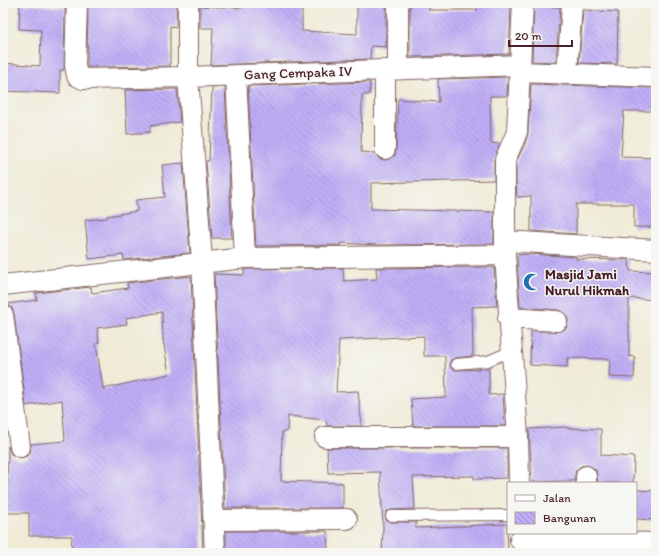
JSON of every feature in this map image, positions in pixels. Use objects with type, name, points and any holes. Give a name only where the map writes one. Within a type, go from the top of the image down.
[{"type":"street","name":"Gang Cempaka IV","points":[[77,3],[75,65],[77,76],[83,79],[236,76],[392,69],[520,68],[567,73],[656,77]]},
{"type":"street","points":[[188,3],[188,77],[202,261],[215,553]]},
{"type":"street","points":[[385,149],[398,3]]},
{"type":"street","points":[[519,482],[518,438],[508,318],[505,248],[505,160],[517,132],[522,3]]},
{"type":"street","points":[[567,73],[572,5]]},
{"type":"street","points":[[236,76],[245,258]]},
{"type":"street","points":[[3,285],[202,261],[245,258],[505,248],[656,250]]},
{"type":"street","points":[[3,315],[20,447]]},
{"type":"street","points":[[508,318],[557,321]]},
{"type":"street","points":[[325,438],[518,438]]},
{"type":"street","points":[[214,520],[347,520]]},
{"type":"street","points":[[520,542],[586,537],[633,548],[656,542]]},
{"type":"lane","points":[[456,364],[488,361],[511,351]]},
{"type":"lane","points":[[391,516],[507,515]]},
{"type":"building","points":[[88,3],[174,3],[176,5],[176,27],[170,26],[170,66],[87,67]]},
{"type":"building","points":[[243,3],[302,3],[302,31],[357,34],[357,3],[386,3],[386,47],[371,46],[370,59],[211,65],[213,28],[200,28],[200,6],[243,8]]},
{"type":"building","points":[[410,3],[429,3],[429,10],[477,10],[476,3],[511,3],[509,54],[410,57]]},
{"type":"building","points":[[534,3],[550,3],[550,7],[560,7],[556,62],[532,61]]},
{"type":"building","points":[[20,4],[65,7],[64,70],[60,70],[60,93],[3,91],[3,63],[40,66],[41,30],[19,29]]},
{"type":"building","points":[[583,10],[618,12],[617,64],[579,63]]},
{"type":"building","points":[[508,77],[507,96],[490,96],[491,143],[500,144],[494,160],[494,180],[371,183],[371,209],[494,212],[494,244],[376,245],[341,243],[342,245],[256,246],[248,86],[370,82],[369,95],[362,95],[361,152],[375,153],[379,159],[385,160],[395,155],[398,99],[439,102],[438,79]]},
{"type":"building","points":[[531,84],[656,88],[656,111],[624,111],[621,157],[656,158],[656,227],[634,227],[634,204],[576,204],[576,234],[531,231],[531,196],[517,197],[516,162],[525,144],[528,133]]},
{"type":"building","points":[[225,87],[232,238],[212,238],[206,161],[209,161],[212,88]]},
{"type":"building","points":[[177,89],[180,122],[150,126],[150,132],[127,134],[125,90]]},
{"type":"building","points":[[183,163],[190,253],[124,260],[123,255],[89,259],[85,220],[107,218],[107,216],[137,211],[136,200],[165,197],[162,165]]},
{"type":"building","points":[[531,254],[576,257],[576,259],[629,260],[630,271],[656,272],[656,300],[629,298],[629,356],[635,357],[634,378],[609,377],[610,359],[567,358],[567,367],[530,365],[531,331],[562,331],[567,327],[568,321],[567,316],[558,310],[520,307],[517,255]]},
{"type":"building","points":[[494,267],[497,306],[472,307],[473,356],[455,358],[450,361],[450,364],[451,368],[456,370],[489,369],[489,395],[503,394],[505,426],[413,426],[411,399],[446,397],[445,356],[424,356],[424,336],[339,340],[336,392],[358,391],[362,426],[327,426],[326,420],[288,416],[287,432],[282,432],[281,481],[343,483],[343,508],[225,508],[214,274],[244,275],[244,270],[246,269],[343,268],[344,281],[377,279],[376,268]]},
{"type":"building","points":[[191,276],[203,553],[71,553],[72,536],[29,536],[29,513],[7,513],[8,446],[11,454],[21,458],[27,456],[30,452],[31,444],[65,441],[62,400],[26,406],[14,314],[12,308],[7,304],[37,300],[36,293],[91,287],[92,293],[128,288],[127,283]],"holes":[[[162,312],[163,340],[169,374],[103,389],[96,344],[99,343],[97,328],[127,324],[126,318]]]},
{"type":"building","points":[[566,427],[601,429],[601,455],[634,457],[633,482],[598,482],[596,470],[586,465],[581,466],[576,470],[574,481],[532,482],[529,429]]},
{"type":"building","points":[[327,448],[507,448],[507,478],[474,479],[474,476],[413,477],[415,509],[391,510],[386,512],[385,516],[386,520],[391,522],[416,522],[416,528],[507,524],[508,553],[382,553],[383,527],[380,472],[328,473]]},
{"type":"building","points":[[637,490],[656,491],[656,520],[637,519]]},
{"type":"building","points":[[226,531],[327,531],[328,553],[226,553]]},
{"type":"place","name":"Masjid Jami Nurul Hikmah","points":[[532,282]]}]
